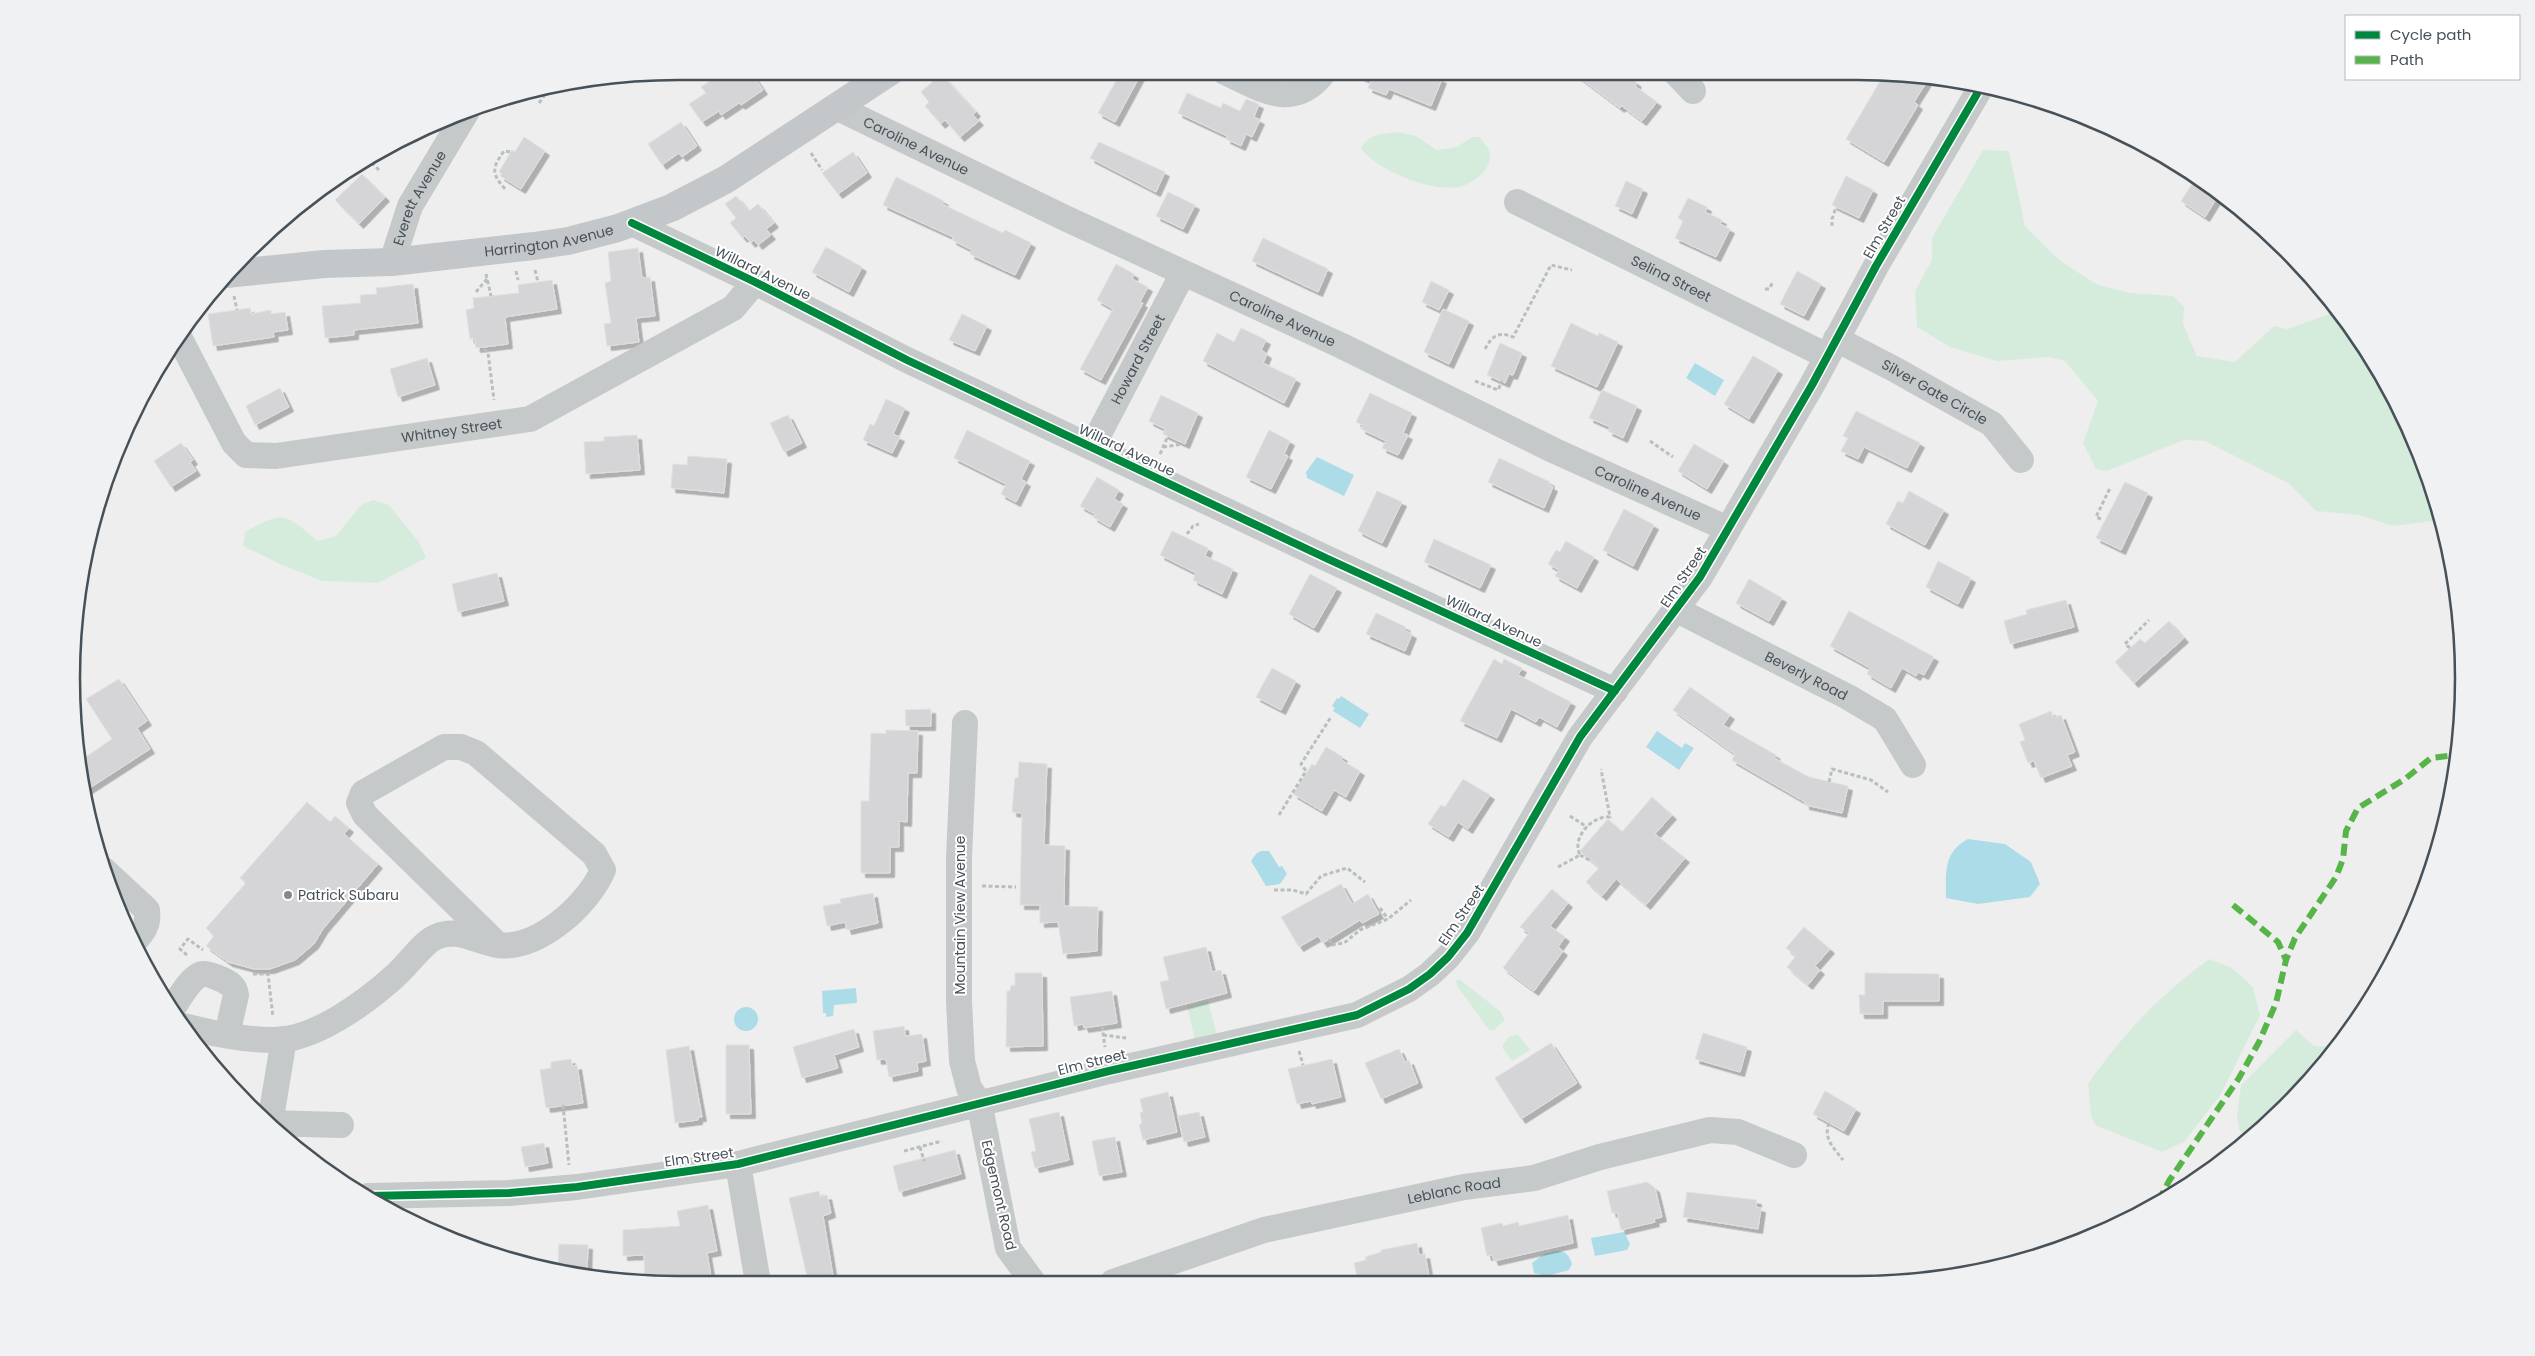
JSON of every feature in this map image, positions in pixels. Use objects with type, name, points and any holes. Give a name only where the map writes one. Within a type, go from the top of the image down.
[{"type":"main road","name":"Harrington Avenue","points":[[238,273],[324,264],[392,262],[534,246],[585,237],[632,223],[670,208],[725,180],[878,80]]},
{"type":"street","points":[[1242,80],[1256,87],[1287,95],[1295,95],[1309,88],[1316,80]]},
{"type":"street","points":[[1683,80],[1693,91]]},
{"type":"street","name":"Elm Street","points":[[379,1196],[508,1193],[578,1187],[738,1164],[1159,1058],[1357,1014],[1409,989],[1448,957],[1467,933],[1575,745],[1677,610],[1700,576],[1876,266],[1978,92]]},
{"type":"street","name":"Caroline Avenue","points":[[836,107],[1183,273],[1342,346],[1555,451],[1728,529]]},
{"type":"street","name":"Everett Avenue","points":[[392,262],[410,206],[460,122]]},
{"type":"street","name":"Selina Street","points":[[1517,202],[1831,347]]},
{"type":"street","name":"Willard Avenue","points":[[632,223],[755,282],[907,360],[1345,567],[1615,690]]},
{"type":"street","name":"Howard Street","points":[[1092,447],[1183,273]]},
{"type":"street","name":"Whitney Street","points":[[183,344],[234,443],[246,455],[276,456],[530,419],[733,308],[755,282]]},
{"type":"street","name":"Silver Gate Circle","points":[[1831,347],[1992,424],[2021,460]]},
{"type":"street","name":"Beverly Road","points":[[1677,610],[1848,697],[1885,718],[1913,765]]},
{"type":"street","name":"Mountain View Avenue","points":[[965,723],[959,886],[959,1001],[962,1061],[969,1088],[979,1102]]},
{"type":"street","points":[[194,1028],[274,1041],[300,1035],[345,1016],[395,976],[434,938],[449,932],[468,935],[497,944],[519,945],[552,928],[591,891],[603,870],[594,854],[476,753],[461,747],[444,747],[363,793],[359,803],[370,821],[497,944]]},
{"type":"street","points":[[116,881],[147,910],[148,920],[145,930],[139,936]]},
{"type":"street","points":[[177,1003],[196,978],[202,974],[210,974],[228,982],[235,988],[236,995],[227,1035]]},
{"type":"street","points":[[270,1115],[284,1039]]},
{"type":"street","name":"Edgemont Road","points":[[979,1102],[1008,1248],[1029,1276]]},
{"type":"street","points":[[279,1123],[342,1125]]},
{"type":"street","name":"Leblanc Road","points":[[1130,1276],[1264,1230],[1464,1187],[1534,1178],[1600,1157],[1710,1130],[1738,1132],[1794,1155]]},
{"type":"street","points":[[738,1164],[757,1276]]},
{"type":"path","points":[[539,103],[545,95]]},
{"type":"path","points":[[505,189],[495,178],[494,166],[504,151],[511,152]]},
{"type":"path","points":[[373,164],[380,171]]},
{"type":"path","points":[[1832,226],[1836,207]]},
{"type":"path","points":[[1485,349],[1496,334],[1505,333],[1513,337],[1551,265],[1572,270]]},
{"type":"path","points":[[476,292],[487,278]]},
{"type":"path","points":[[1765,289],[1769,289],[1773,282]]},
{"type":"path","points":[[484,349],[488,353],[494,401],[502,400]]},
{"type":"path","points":[[1475,381],[1498,390],[1502,381]]},
{"type":"path","points":[[1650,441],[1673,457]]},
{"type":"path","points":[[1163,447],[1183,444]]},
{"type":"path","points":[[2101,519],[2096,517],[2110,488]]},
{"type":"path","points":[[2130,648],[2125,644],[2149,620]]},
{"type":"path","points":[[1279,815],[1306,771],[1301,764],[1331,717]]},
{"type":"path","points":[[1591,861],[1580,855],[1577,843],[1587,827],[1596,818],[1601,816],[1610,817],[1601,769]]},
{"type":"path","points":[[1829,782],[1832,770],[1871,780],[1888,792]]},
{"type":"path","points":[[1570,816],[1587,827]]},
{"type":"path","points":[[1558,867],[1580,855]]},
{"type":"path","points":[[1274,890],[1293,890],[1306,894],[1321,876],[1347,868],[1366,882]]},
{"type":"path","points":[[959,886],[1016,887]]},
{"type":"path","points":[[1329,939],[1332,944],[1338,945],[1360,930],[1388,919],[1411,900]]},
{"type":"path","points":[[1380,908],[1388,919]]},
{"type":"path","points":[[1102,1026],[1105,1052]]},
{"type":"path","points":[[1103,1035],[1126,1038]]},
{"type":"path","points":[[563,1106],[569,1166]]},
{"type":"path","points":[[1829,1123],[1826,1131],[1827,1138],[1843,1160]]},
{"type":"path","points":[[904,1151],[942,1141]]},
{"type":"path","points":[[920,1146],[924,1162]]},
{"type":"green space","points":[[1397,132],[1416,136],[1437,150],[1457,147],[1472,137],[1480,137],[1490,153],[1490,159],[1481,175],[1470,183],[1459,187],[1447,188],[1420,183],[1392,172],[1369,157],[1361,149],[1367,140],[1371,138],[1381,134]]},
{"type":"green space","points":[[1983,150],[2009,151],[2025,226],[2059,260],[2098,285],[2131,293],[2173,296],[2184,307],[2183,324],[2197,356],[2235,362],[2274,326],[2288,329],[2331,313],[2375,379],[2393,414],[2409,449],[2434,521],[2393,526],[2359,515],[2316,511],[2288,483],[2205,441],[2184,440],[2107,471],[2096,469],[2083,443],[2098,401],[2065,361],[2049,357],[1997,361],[1950,347],[1917,327],[1915,291],[1932,260],[1932,238]]},
{"type":"green space","points":[[373,500],[389,505],[419,542],[426,558],[378,583],[322,581],[243,546],[245,532],[268,520],[277,518],[291,520],[318,541],[336,536],[361,505]]},
{"type":"green space","points":[[2210,959],[2232,968],[2253,987],[2260,1015],[2221,1094],[2184,1142],[2162,1152],[2095,1125],[2091,1115],[2088,1084],[2114,1049],[2143,1016],[2175,986]]},
{"type":"green space","points":[[1459,979],[1500,1011],[1505,1020],[1494,1030],[1489,1030],[1457,986],[1456,981]]},
{"type":"green space","points":[[1208,1001],[1217,1035],[1195,1040],[1187,1006]]},
{"type":"green space","points":[[2296,1030],[2314,1046],[2327,1047],[2280,1101],[2244,1134],[2240,1132],[2237,1117],[2241,1085]]},
{"type":"green space","points":[[1518,1035],[1530,1050],[1512,1061],[1503,1049],[1503,1044],[1510,1036]]},
{"type":"water","points":[[1695,363],[1724,380],[1715,396],[1686,378]]},
{"type":"water","points":[[1317,457],[1354,475],[1344,496],[1307,478],[1306,472]]},
{"type":"water","points":[[1341,696],[1369,714],[1360,728],[1333,711],[1335,708],[1332,706],[1337,698],[1339,699]]},
{"type":"water","points":[[1657,731],[1682,748],[1685,743],[1694,748],[1679,770],[1646,747]]},
{"type":"water","points":[[1968,839],[2005,844],[2031,862],[2040,884],[2030,897],[1978,904],[1946,898],[1946,872],[1950,857],[1960,844]]},
{"type":"water","points":[[1261,851],[1269,851],[1279,867],[1282,866],[1287,874],[1280,884],[1266,886],[1251,861]]},
{"type":"water","points":[[856,988],[857,1003],[834,1005],[833,1016],[826,1017],[826,1013],[823,1013],[822,991]]},
{"type":"water","points":[[746,1007],[754,1011],[758,1019],[754,1027],[746,1031],[738,1027],[734,1019],[738,1011]]},
{"type":"water","points":[[1624,1232],[1630,1244],[1627,1250],[1595,1256],[1591,1238]]},
{"type":"water","points":[[1557,1251],[1563,1252],[1568,1256],[1572,1264],[1569,1270],[1547,1276],[1534,1273],[1532,1263],[1544,1254]]},
{"type":"building","points":[[712,80],[756,80],[763,90],[741,105],[739,103],[721,115],[719,111],[702,122],[689,104],[706,93],[701,87]]},
{"type":"building","points":[[934,80],[947,80],[976,112],[973,115],[979,121],[960,137],[945,120],[941,124],[925,106],[929,102],[921,92]]},
{"type":"building","points":[[1117,80],[1138,80],[1115,122],[1098,113]]},
{"type":"building","points":[[1369,80],[1442,80],[1431,106],[1389,89],[1386,95],[1368,88],[1371,81]]},
{"type":"building","points":[[1583,80],[1633,80],[1637,83],[1635,86],[1657,102],[1642,121],[1622,106],[1620,108]]},
{"type":"building","points":[[1881,81],[1925,84],[1914,102],[1918,105],[1884,162],[1846,139]]},
{"type":"building","points":[[1187,93],[1221,108],[1223,103],[1240,111],[1246,99],[1259,104],[1254,117],[1260,120],[1252,137],[1246,134],[1241,146],[1226,139],[1227,136],[1178,113]]},
{"type":"building","points":[[681,122],[697,146],[682,157],[679,153],[662,165],[648,144]]},
{"type":"building","points":[[524,137],[545,151],[521,189],[500,176],[502,174],[499,172],[512,150],[515,152]]},
{"type":"building","points":[[1099,142],[1165,172],[1156,192],[1090,158]]},
{"type":"building","points":[[853,152],[867,173],[838,194],[822,173]]},
{"type":"building","points":[[362,174],[385,197],[359,224],[335,200]]},
{"type":"building","points":[[1846,176],[1873,190],[1859,218],[1832,205]]},
{"type":"building","points":[[896,177],[944,201],[942,204],[1003,233],[1005,230],[1031,243],[1015,275],[970,254],[972,250],[952,240],[953,237],[883,205]]},
{"type":"building","points":[[1626,181],[1643,189],[1632,214],[1615,206]]},
{"type":"building","points":[[2192,183],[2216,200],[2205,217],[2181,201]]},
{"type":"building","points":[[1168,192],[1195,205],[1183,229],[1156,216]]},
{"type":"building","points":[[736,196],[749,211],[758,204],[774,223],[766,229],[771,235],[758,245],[754,240],[751,243],[745,236],[743,238],[730,223],[736,218],[725,204]]},
{"type":"building","points":[[1688,198],[1707,207],[1705,212],[1722,220],[1720,224],[1730,229],[1716,257],[1675,238],[1683,221],[1678,218]]},
{"type":"building","points":[[1263,238],[1328,269],[1318,292],[1252,261]]},
{"type":"building","points":[[826,247],[862,267],[849,292],[812,272]]},
{"type":"building","points":[[638,248],[642,278],[650,277],[655,316],[636,318],[639,342],[607,346],[604,324],[611,323],[605,283],[611,281],[608,252]]},
{"type":"building","points":[[1116,264],[1134,274],[1132,279],[1148,287],[1140,302],[1143,303],[1101,380],[1080,369],[1113,309],[1097,300]]},
{"type":"building","points":[[1797,271],[1821,284],[1804,316],[1780,304]]},
{"type":"building","points":[[552,280],[557,309],[505,317],[508,344],[476,348],[475,338],[470,339],[466,310],[474,308],[473,298],[519,293],[518,285]]},
{"type":"building","points":[[1431,281],[1449,290],[1439,310],[1422,302]]},
{"type":"building","points":[[413,284],[418,323],[354,330],[354,335],[325,338],[322,306],[361,303],[360,295],[377,294],[376,288]]},
{"type":"building","points":[[250,308],[251,314],[271,310],[271,314],[285,312],[288,330],[273,332],[274,337],[213,346],[208,314]]},
{"type":"building","points":[[1443,309],[1469,321],[1449,364],[1424,352]]},
{"type":"building","points":[[962,314],[987,326],[975,351],[949,340]]},
{"type":"building","points":[[1571,323],[1598,336],[1599,333],[1618,342],[1597,387],[1551,366]]},
{"type":"building","points":[[1241,328],[1266,340],[1261,350],[1267,354],[1263,363],[1296,379],[1284,403],[1203,361],[1217,333],[1234,342]]},
{"type":"building","points":[[1500,343],[1522,353],[1513,375],[1509,374],[1505,383],[1487,375]]},
{"type":"building","points":[[1753,356],[1778,370],[1749,419],[1724,404]]},
{"type":"building","points":[[427,358],[435,385],[398,397],[390,369]]},
{"type":"building","points":[[280,388],[289,407],[255,425],[246,406]]},
{"type":"building","points":[[1602,390],[1637,406],[1623,438],[1608,431],[1610,427],[1589,418]]},
{"type":"building","points":[[1370,393],[1412,413],[1403,433],[1408,435],[1398,455],[1382,448],[1386,441],[1361,429],[1363,425],[1356,422]]},
{"type":"building","points":[[1161,395],[1198,413],[1185,444],[1163,434],[1165,429],[1149,421]]},
{"type":"building","points":[[886,399],[905,408],[893,434],[900,437],[892,453],[863,440],[870,424],[874,426]]},
{"type":"building","points":[[1856,411],[1920,443],[1907,468],[1864,447],[1858,459],[1841,451],[1848,438],[1843,436]]},
{"type":"building","points":[[788,415],[802,443],[784,452],[770,423]]},
{"type":"building","points":[[967,430],[1030,461],[1021,479],[1026,482],[1016,502],[1001,494],[1006,484],[954,458]]},
{"type":"building","points":[[1269,430],[1290,441],[1284,454],[1288,456],[1271,489],[1246,477]]},
{"type":"building","points":[[637,435],[640,470],[586,474],[584,442],[604,441],[604,437]]},
{"type":"building","points":[[181,443],[193,460],[190,462],[196,471],[171,487],[154,461]]},
{"type":"building","points":[[1694,444],[1724,461],[1707,489],[1678,471]]},
{"type":"building","points":[[688,456],[727,459],[724,493],[671,488],[673,464],[687,465]]},
{"type":"building","points":[[1499,458],[1550,482],[1549,485],[1553,487],[1544,508],[1488,482]]},
{"type":"building","points":[[1097,477],[1119,490],[1114,499],[1123,504],[1110,527],[1093,517],[1095,514],[1080,506]]},
{"type":"building","points":[[2125,482],[2148,493],[2121,550],[2096,538]]},
{"type":"building","points":[[1377,491],[1402,502],[1382,543],[1358,531]]},
{"type":"building","points":[[1909,491],[1944,510],[1925,545],[1886,524],[1898,501],[1903,503]]},
{"type":"building","points":[[1624,509],[1654,525],[1633,566],[1603,550]]},
{"type":"building","points":[[1172,531],[1208,548],[1205,556],[1233,569],[1222,594],[1193,580],[1196,573],[1160,555]]},
{"type":"building","points":[[1434,539],[1491,565],[1480,588],[1424,562]]},
{"type":"building","points":[[1566,541],[1594,557],[1577,588],[1555,576],[1559,570],[1548,564],[1556,550],[1560,552]]},
{"type":"building","points":[[1938,561],[1971,578],[1958,604],[1926,587]]},
{"type":"building","points":[[497,573],[504,601],[458,612],[452,584]]},
{"type":"building","points":[[1310,574],[1337,588],[1314,628],[1289,614]]},
{"type":"building","points":[[1749,579],[1782,598],[1769,621],[1736,603]]},
{"type":"building","points":[[2066,600],[2074,627],[2010,644],[2004,621],[2027,614],[2026,610]]},
{"type":"building","points":[[1849,611],[1934,657],[1924,675],[1918,672],[1916,676],[1902,668],[1891,688],[1867,674],[1870,668],[1830,646]]},
{"type":"building","points":[[1376,613],[1406,627],[1404,630],[1412,634],[1405,651],[1366,634]]},
{"type":"building","points":[[2169,621],[2184,638],[2134,683],[2115,662],[2140,639],[2145,643]]},
{"type":"building","points":[[1494,659],[1502,664],[1504,659],[1522,668],[1518,675],[1571,702],[1557,727],[1539,717],[1536,722],[1511,709],[1497,738],[1460,721]]},
{"type":"building","points":[[1272,668],[1296,681],[1281,710],[1256,697]]},
{"type":"building","points":[[119,679],[147,721],[137,728],[150,749],[90,788],[85,757],[112,739],[86,699]]},
{"type":"building","points":[[1690,687],[1730,715],[1723,725],[1776,755],[1774,758],[1809,777],[1848,786],[1842,813],[1805,805],[1805,802],[1732,760],[1735,754],[1673,710]]},
{"type":"building","points":[[931,709],[931,726],[906,726],[905,710]]},
{"type":"building","points":[[2051,711],[2053,718],[2061,715],[2075,752],[2067,755],[2072,766],[2041,778],[2034,761],[2028,763],[2020,742],[2025,740],[2019,724]]},
{"type":"building","points":[[886,730],[918,731],[917,773],[908,773],[907,822],[899,821],[899,847],[890,847],[890,873],[861,873],[861,801],[869,801],[871,733],[886,734]]},
{"type":"building","points":[[1326,747],[1343,757],[1341,760],[1360,771],[1346,797],[1334,790],[1322,811],[1293,794],[1312,764],[1315,766]]},
{"type":"building","points":[[1019,762],[1047,764],[1044,845],[1065,846],[1064,906],[1098,907],[1097,951],[1063,954],[1058,922],[1040,923],[1040,905],[1020,905],[1022,813],[1012,812],[1015,778],[1018,778]]},
{"type":"building","points":[[1463,779],[1490,795],[1468,829],[1458,822],[1449,837],[1428,824],[1441,805],[1445,807]]},
{"type":"building","points":[[1652,797],[1672,815],[1655,834],[1685,858],[1646,905],[1616,879],[1602,896],[1586,882],[1599,868],[1580,851],[1608,819],[1622,832]]},
{"type":"building","points":[[307,802],[330,822],[335,816],[349,828],[344,834],[378,864],[323,929],[314,944],[295,960],[270,969],[254,969],[228,962],[206,946],[214,936],[206,928],[246,883],[240,878]]},
{"type":"building","points":[[1341,884],[1352,904],[1368,894],[1379,914],[1362,923],[1360,920],[1323,943],[1318,936],[1299,947],[1281,917]]},
{"type":"building","points":[[1552,889],[1568,903],[1550,926],[1565,937],[1558,947],[1563,951],[1534,991],[1503,968],[1529,933],[1520,927]]},
{"type":"building","points":[[873,893],[878,923],[847,930],[845,922],[827,926],[823,906],[841,903],[840,899]]},
{"type":"building","points":[[1804,927],[1830,949],[1815,966],[1820,970],[1808,985],[1787,967],[1796,956],[1786,948]]},
{"type":"building","points":[[1206,947],[1212,972],[1221,970],[1227,993],[1166,1009],[1160,982],[1169,980],[1163,957]]},
{"type":"building","points":[[1015,973],[1042,973],[1043,1046],[1006,1047],[1007,991],[1010,991],[1011,985],[1015,986]]},
{"type":"building","points":[[1865,973],[1939,974],[1939,1001],[1883,1001],[1883,1014],[1860,1014],[1859,995],[1865,995]]},
{"type":"building","points":[[1112,991],[1117,1023],[1084,1028],[1083,1024],[1074,1026],[1070,997]]},
{"type":"building","points":[[904,1026],[905,1036],[922,1034],[926,1061],[917,1063],[918,1071],[889,1077],[886,1059],[877,1060],[873,1031]]},
{"type":"building","points":[[854,1029],[859,1047],[834,1055],[838,1068],[802,1078],[793,1047]]},
{"type":"building","points":[[1703,1033],[1747,1047],[1740,1072],[1695,1059]]},
{"type":"building","points":[[1551,1043],[1577,1083],[1521,1119],[1495,1078]]},
{"type":"building","points":[[726,1045],[749,1045],[751,1114],[726,1114]]},
{"type":"building","points":[[689,1046],[702,1117],[698,1117],[698,1120],[675,1123],[666,1050]]},
{"type":"building","points":[[1399,1049],[1405,1062],[1409,1060],[1418,1083],[1381,1099],[1365,1063]]},
{"type":"building","points":[[571,1059],[572,1066],[577,1065],[583,1103],[546,1108],[540,1070],[551,1068],[551,1062]]},
{"type":"building","points":[[1332,1059],[1341,1097],[1312,1104],[1311,1101],[1297,1104],[1288,1069]]},
{"type":"building","points":[[1825,1091],[1856,1109],[1844,1131],[1813,1114]]},
{"type":"building","points":[[1168,1092],[1177,1132],[1143,1140],[1139,1124],[1142,1124],[1140,1113],[1143,1112],[1140,1099]]},
{"type":"building","points":[[1059,1112],[1069,1160],[1035,1168],[1031,1152],[1036,1151],[1029,1119]]},
{"type":"building","points":[[1199,1112],[1205,1137],[1184,1142],[1178,1116]]},
{"type":"building","points":[[1115,1137],[1122,1172],[1099,1176],[1092,1141]]},
{"type":"building","points":[[544,1143],[548,1163],[525,1167],[521,1147]]},
{"type":"building","points":[[955,1150],[961,1174],[899,1192],[893,1166]]},
{"type":"building","points":[[1647,1182],[1655,1188],[1662,1217],[1654,1219],[1655,1222],[1621,1230],[1617,1212],[1612,1213],[1607,1191]]},
{"type":"building","points":[[819,1191],[820,1197],[827,1195],[831,1213],[823,1216],[833,1276],[807,1276],[789,1198]]},
{"type":"building","points":[[1687,1192],[1757,1200],[1756,1207],[1761,1208],[1758,1229],[1683,1217]]},
{"type":"building","points":[[708,1205],[717,1251],[707,1253],[711,1276],[645,1275],[644,1255],[623,1256],[623,1230],[680,1226],[677,1211]]},
{"type":"building","points":[[1568,1215],[1573,1243],[1494,1261],[1492,1255],[1487,1256],[1481,1228],[1502,1223],[1503,1226],[1518,1222],[1519,1226]]},
{"type":"building","points":[[1417,1243],[1419,1255],[1425,1254],[1429,1276],[1357,1276],[1354,1263],[1366,1260],[1365,1257],[1381,1252],[1381,1250]]},
{"type":"building","points":[[559,1244],[588,1245],[587,1269],[558,1264]]},
{"type":"marked path","points":[[2164,1191],[2239,1078],[2259,1042],[2276,1003],[2286,960],[2295,938],[2336,877],[2343,859],[2346,831],[2358,808],[2405,779],[2431,758],[2450,756]]},
{"type":"marked path","points":[[2233,905],[2278,942],[2286,960]]},
{"type":"cycle path","points":[[379,1196],[509,1193],[577,1187],[738,1164],[1109,1071],[1357,1015],[1409,989],[1430,974],[1448,957],[1467,933],[1580,737],[1700,577],[1812,385],[1876,266],[1978,92]]},
{"type":"cycle path","points":[[632,223],[755,282],[907,360],[1328,559],[1615,691]]},
{"type":"place","name":"Patrick Subaru","points":[[288,895]]}]
